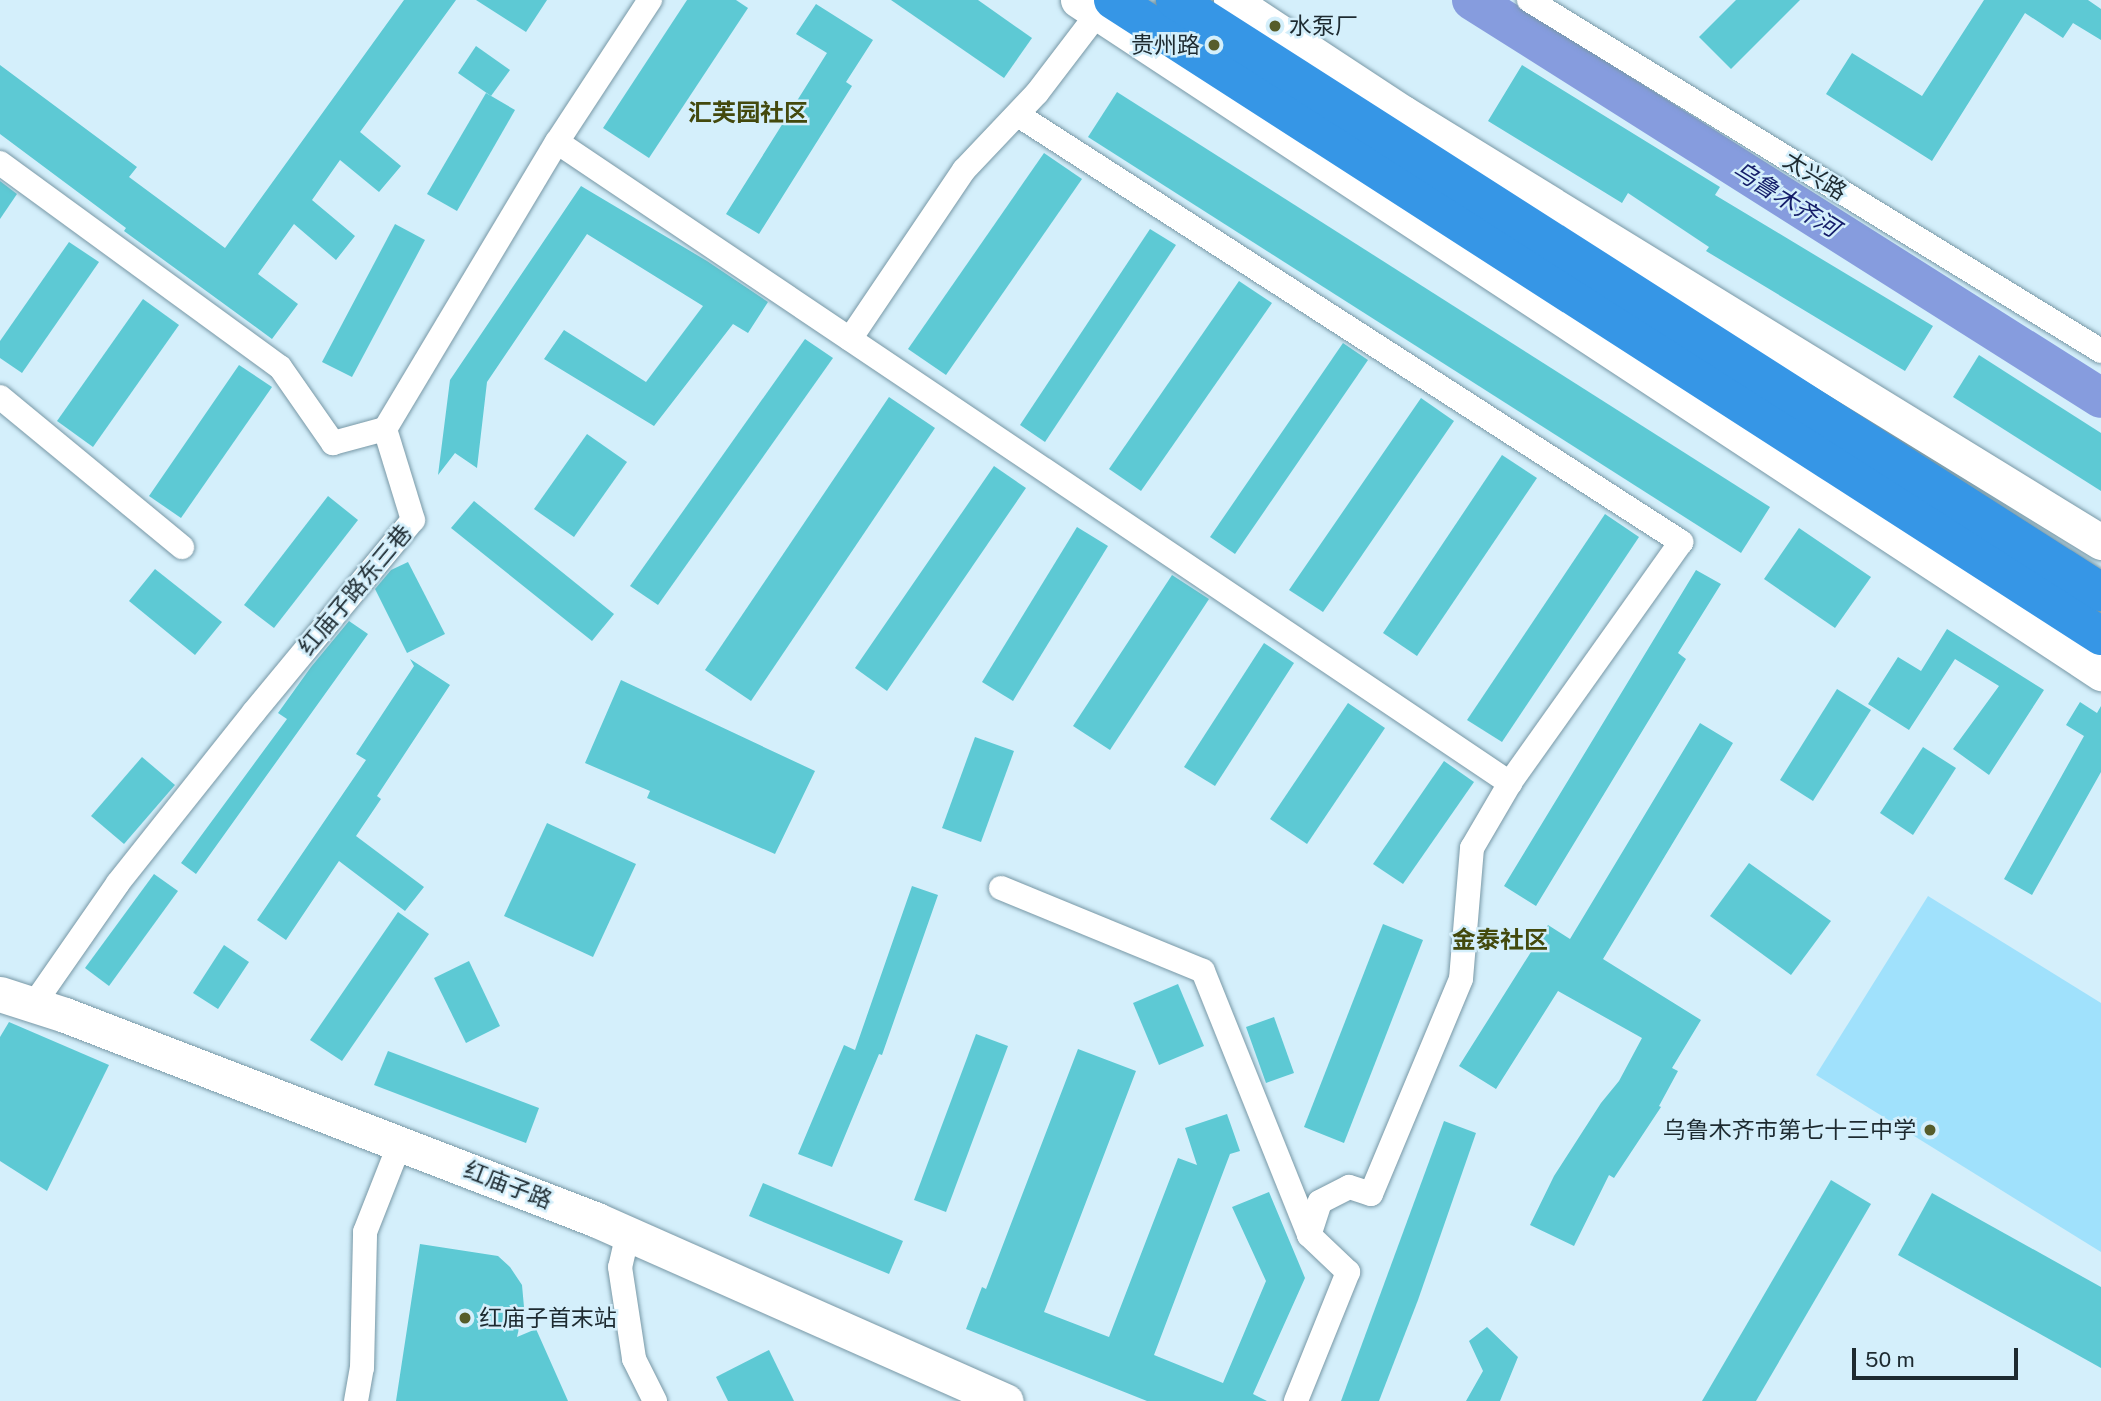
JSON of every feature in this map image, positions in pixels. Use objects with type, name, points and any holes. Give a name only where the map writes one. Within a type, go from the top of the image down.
[{"type":"highway","points":[[1175,0],[2101,592]]},
{"type":"highway","points":[[1096,4],[2101,636]]},
{"type":"main road","points":[[1231,0],[1415,121],[2101,542]]},
{"type":"main road","points":[[1096,4],[2101,673]]},
{"type":"main road","name":"红庙子路","points":[[0,994],[34,1004],[400,1143],[628,1233],[1006,1401]]},
{"type":"street","points":[[0,163],[279,367],[333,443],[385,429],[557,142],[650,0]]},
{"type":"street","name":"太兴路","points":[[1529,0],[2101,351]]},
{"type":"street","points":[[850,339],[964,170],[1018,115],[1096,4]]},
{"type":"street","points":[[1018,115],[1681,542],[1510,783],[1472,848],[1461,979],[1371,1194],[1349,1187],[1320,1202],[1309,1235]]},
{"type":"street","points":[[557,142],[1510,783]]},
{"type":"street","points":[[0,397],[182,547]]},
{"type":"street","name":"红庙子路东三巷","points":[[34,1004],[118,883],[254,712],[413,520],[385,429]]},
{"type":"street","points":[[1002,888],[1203,971],[1309,1235],[1349,1272],[1296,1401]]},
{"type":"street","points":[[356,1401],[362,1368],[365,1232],[400,1143]]},
{"type":"street","points":[[628,1233],[620,1267],[634,1359],[655,1401]]},
{"type":"shaded area","points":[[1928,896],[2101,1003],[2101,1252],[1816,1075]]},
{"type":"building","points":[[404,0],[456,0],[360,132],[401,166],[379,192],[340,160],[312,200],[355,236],[336,260],[294,224],[258,274],[298,304],[272,339],[124,231],[126,228],[0,134],[0,65],[137,167],[129,177],[225,248]]},
{"type":"building","points":[[476,0],[547,0],[526,32]]},
{"type":"building","points":[[687,0],[736,0],[748,8],[649,158],[603,128]]},
{"type":"building","points":[[891,0],[978,0],[1032,38],[1004,78]]},
{"type":"building","points":[[1736,0],[1800,0],[1731,69],[1699,37]]},
{"type":"building","points":[[1984,0],[2088,0],[2101,9],[2101,40],[2073,23],[2063,38],[2025,13],[1932,161],[1826,94],[1852,53],[1922,96]]},
{"type":"building","points":[[816,4],[873,40],[846,82],[852,86],[759,234],[726,214],[827,53],[796,34]]},
{"type":"building","points":[[476,46],[510,70],[491,96],[458,73]]},
{"type":"building","points":[[1522,65],[1720,187],[1715,195],[1933,326],[1905,371],[1706,251],[1709,247],[1628,193],[1622,203],[1488,121]]},
{"type":"building","points":[[1117,92],[1770,507],[1741,553],[1088,137]]},
{"type":"building","points":[[486,93],[515,110],[457,211],[427,194]]},
{"type":"building","points":[[1044,153],[1082,179],[946,375],[908,349]]},
{"type":"building","points":[[0,181],[17,194],[0,219]]},
{"type":"building","points":[[581,186],[707,261],[768,302],[748,333],[733,324],[654,426],[544,359],[564,330],[646,382],[703,306],[587,234],[487,382],[477,468],[455,453],[438,475],[450,380]]},
{"type":"building","points":[[395,224],[425,240],[352,377],[322,362]]},
{"type":"building","points":[[1150,229],[1176,245],[1045,442],[1020,425]]},
{"type":"building","points":[[69,242],[99,262],[22,373],[0,358],[0,341]]},
{"type":"building","points":[[1239,281],[1272,303],[1141,491],[1109,469]]},
{"type":"building","points":[[143,299],[179,325],[93,447],[57,421]]},
{"type":"building","points":[[805,339],[833,358],[658,605],[630,586]]},
{"type":"building","points":[[1343,343],[1368,360],[1235,554],[1210,537]]},
{"type":"building","points":[[1979,355],[2101,433],[2101,491],[1953,397]]},
{"type":"building","points":[[239,365],[272,387],[181,518],[149,496]]},
{"type":"building","points":[[889,397],[935,428],[751,701],[705,670]]},
{"type":"building","points":[[1421,398],[1454,421],[1323,612],[1289,590]]},
{"type":"building","points":[[587,434],[627,462],[574,537],[534,509]]},
{"type":"building","points":[[1502,455],[1537,478],[1417,656],[1383,633]]},
{"type":"building","points":[[994,466],[1026,488],[887,691],[855,668]]},
{"type":"building","points":[[328,496],[358,520],[274,628],[244,605]]},
{"type":"building","points":[[474,501],[614,614],[592,641],[451,528]]},
{"type":"building","points":[[1605,514],[1639,537],[1502,742],[1467,720]]},
{"type":"building","points":[[1077,527],[1108,546],[1013,701],[982,682]]},
{"type":"building","points":[[1799,528],[1871,577],[1835,628],[1764,579]]},
{"type":"building","points":[[408,562],[445,634],[407,653],[375,589],[391,570]]},
{"type":"building","points":[[155,569],[222,622],[195,655],[129,601]]},
{"type":"building","points":[[1696,570],[1721,584],[1678,653],[1686,659],[1536,906],[1504,886]]},
{"type":"building","points":[[1172,575],[1209,599],[1110,750],[1073,726]]},
{"type":"building","points":[[349,621],[368,634],[196,874],[181,863],[287,719],[278,713]]},
{"type":"building","points":[[1947,629],[2044,690],[1989,775],[1953,749],[1999,686],[1955,659],[1909,730],[1868,704],[1898,657],[1921,671]]},
{"type":"building","points":[[1264,643],[1294,663],[1215,786],[1184,767]]},
{"type":"building","points":[[410,659],[450,685],[377,796],[381,799],[356,836],[424,887],[405,911],[339,861],[286,940],[257,920],[366,760],[356,754],[414,666]]},
{"type":"building","points":[[621,680],[815,771],[775,854],[647,798],[650,791],[585,763]]},
{"type":"building","points":[[1837,689],[1871,710],[1813,801],[1780,780]]},
{"type":"building","points":[[2080,702],[2097,713],[2101,706],[2101,772],[2032,895],[2004,879],[2084,736],[2066,725]]},
{"type":"building","points":[[1348,703],[1385,728],[1307,844],[1270,819]]},
{"type":"building","points":[[1700,723],[1733,743],[1603,959],[1701,1020],[1672,1068],[1678,1071],[1659,1106],[1661,1107],[1614,1178],[1609,1175],[1574,1246],[1530,1225],[1554,1176],[1601,1103],[1619,1081],[1642,1038],[1558,991],[1496,1089],[1459,1066],[1548,925],[1570,939]]},
{"type":"building","points":[[975,737],[1014,751],[981,842],[942,828]]},
{"type":"building","points":[[1923,747],[1956,768],[1913,835],[1880,813]]},
{"type":"building","points":[[142,757],[175,785],[124,844],[91,816]]},
{"type":"building","points":[[1444,761],[1474,782],[1403,884],[1373,864]]},
{"type":"building","points":[[547,823],[636,864],[593,957],[504,916]]},
{"type":"building","points":[[1749,863],[1831,921],[1791,975],[1710,916]]},
{"type":"building","points":[[154,874],[178,891],[109,986],[85,968]]},
{"type":"building","points":[[912,886],[938,895],[882,1055],[879,1054],[832,1167],[798,1154],[844,1045],[855,1050]]},
{"type":"building","points":[[398,912],[429,934],[342,1061],[310,1040]]},
{"type":"building","points":[[1383,924],[1423,940],[1344,1143],[1304,1127]]},
{"type":"building","points":[[224,945],[249,962],[218,1009],[193,993]]},
{"type":"building","points":[[469,961],[500,1026],[466,1043],[434,978]]},
{"type":"building","points":[[1178,984],[1204,1046],[1159,1065],[1133,1003]]},
{"type":"building","points":[[1274,1017],[1294,1073],[1266,1083],[1246,1027]]},
{"type":"building","points":[[9,1022],[109,1065],[47,1191],[0,1161],[0,1037]]},
{"type":"building","points":[[976,1034],[1008,1046],[946,1212],[914,1200]]},
{"type":"building","points":[[1078,1049],[1136,1071],[1044,1312],[1109,1337],[1178,1158],[1197,1165],[1185,1128],[1227,1114],[1240,1151],[1230,1154],[1154,1355],[1223,1383],[1266,1281],[1232,1207],[1269,1192],[1305,1278],[1253,1394],[1267,1401],[1147,1401],[966,1329],[982,1287],[986,1289]]},
{"type":"building","points":[[388,1051],[539,1108],[526,1143],[374,1085]]},
{"type":"building","points":[[1444,1121],[1476,1133],[1418,1300],[1379,1401],[1341,1401]]},
{"type":"building","points":[[1831,1180],[1871,1204],[1756,1401],[1702,1401]]},
{"type":"building","points":[[763,1183],[903,1241],[889,1274],[749,1216]]},
{"type":"building","points":[[1932,1193],[2101,1287],[2101,1368],[1898,1255]]},
{"type":"building","name":"红庙子首末站","points":[[420,1244],[498,1256],[510,1267],[522,1285],[524,1307],[517,1337],[536,1329],[568,1401],[396,1401]]},
{"type":"building","points":[[1487,1327],[1518,1357],[1500,1401],[1466,1401],[1483,1371],[1469,1341]]},
{"type":"building","points":[[769,1350],[794,1401],[728,1401],[716,1377]]},
{"type":"waterway","name":"乌鲁木齐河","points":[[1472,0],[2101,398]]},
{"type":"place","name":"水泵厂","points":[[1275,26]]},
{"type":"place","name":"贵州路","points":[[1214,45]]},
{"type":"place","name":"乌鲁木齐市第七十三中学","points":[[1930,1130]]},
{"type":"place","name":"红庙子首末站","points":[[465,1318]]},
{"type":"district","name":"汇芙园社区","points":[[748,113]]},
{"type":"district","name":"金泰社区","points":[[1500,940]]}]
